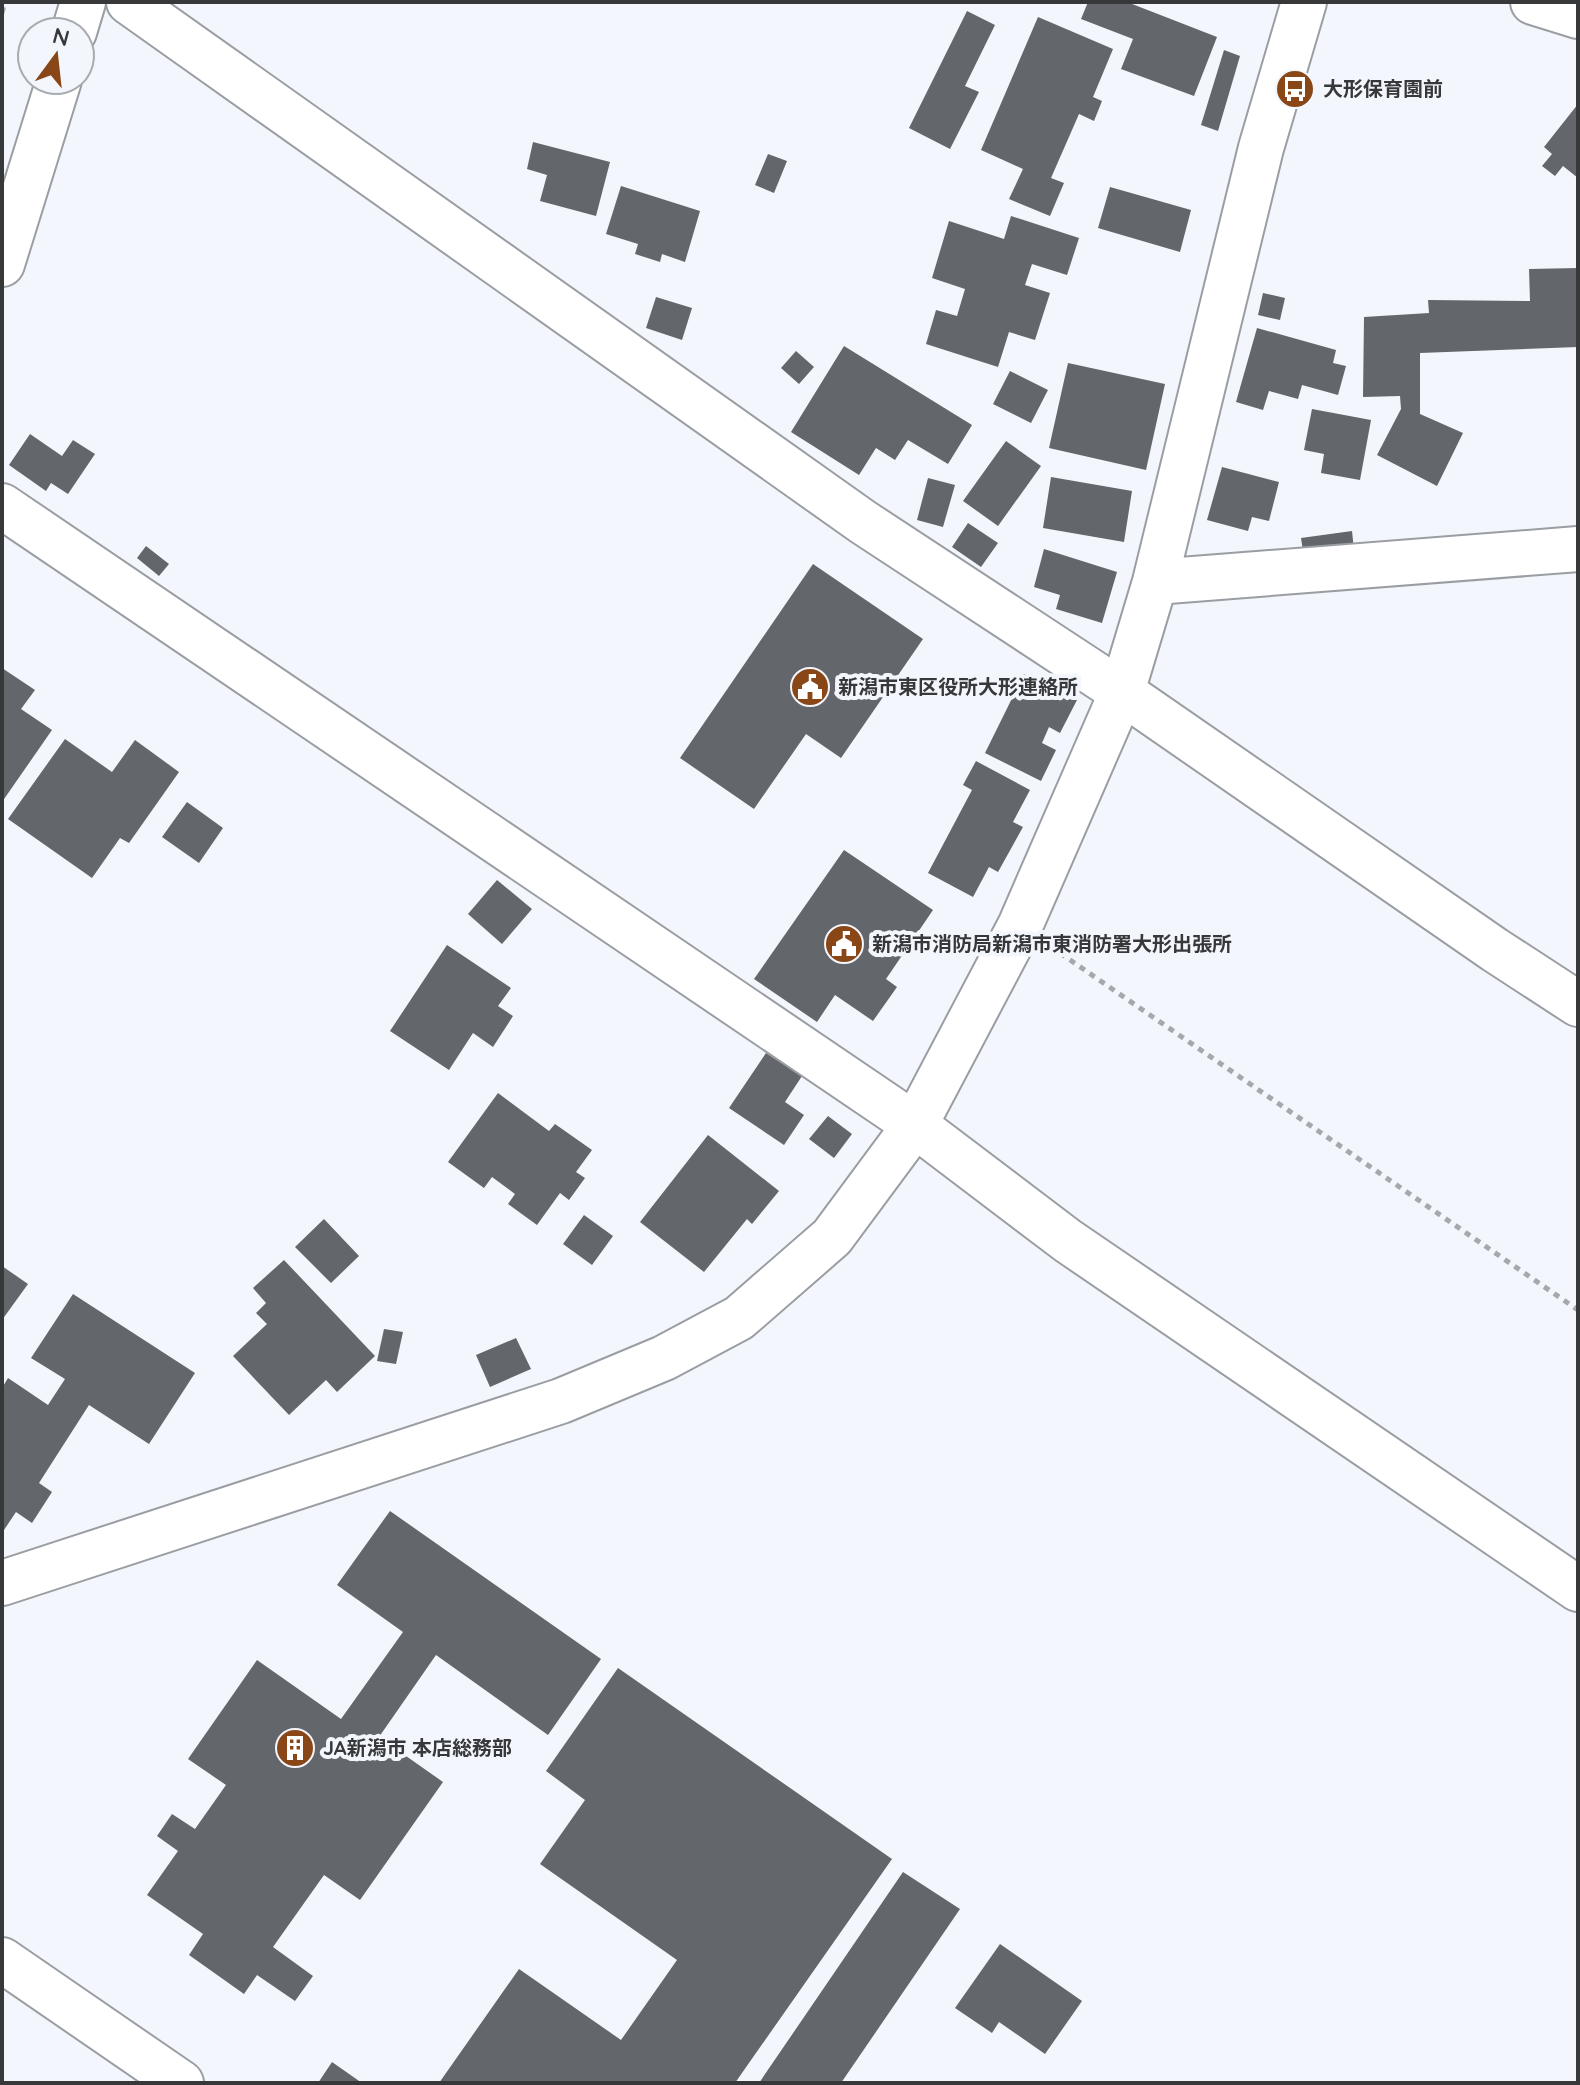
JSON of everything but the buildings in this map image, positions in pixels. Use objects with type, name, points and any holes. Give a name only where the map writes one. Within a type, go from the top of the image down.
[{"type":"street","points":[[129,2],[863,522],[1122,692],[1578,1004]]},
{"type":"street","points":[[2,1583],[561,1401],[664,1358],[739,1318],[832,1237],[915,1125],[1020,926],[1122,692],[1155,582],[1261,148],[1304,2]]},
{"type":"street","points":[[2,264],[54,96]]},
{"type":"street","points":[[2,506],[915,1125],[1068,1241],[1578,1589]]},
{"type":"street","points":[[1155,582],[1578,549]]},
{"type":"street","points":[[2,1960],[181,2083]]},
{"type":"path","points":[[2,13],[5,2]]},
{"type":"path","points":[[1020,926],[1578,1310]]},
{"type":"place","name":"大形保育園前","points":[[1295,89]]},
{"type":"place","name":"新潟市東区役所大形連絡所","points":[[810,687]]},
{"type":"place","name":"新潟市消防局新潟市東消防署大形出張所","points":[[844,944]]},
{"type":"place","name":"JA新潟市 本店総務部","points":[[295,1748]]}]
